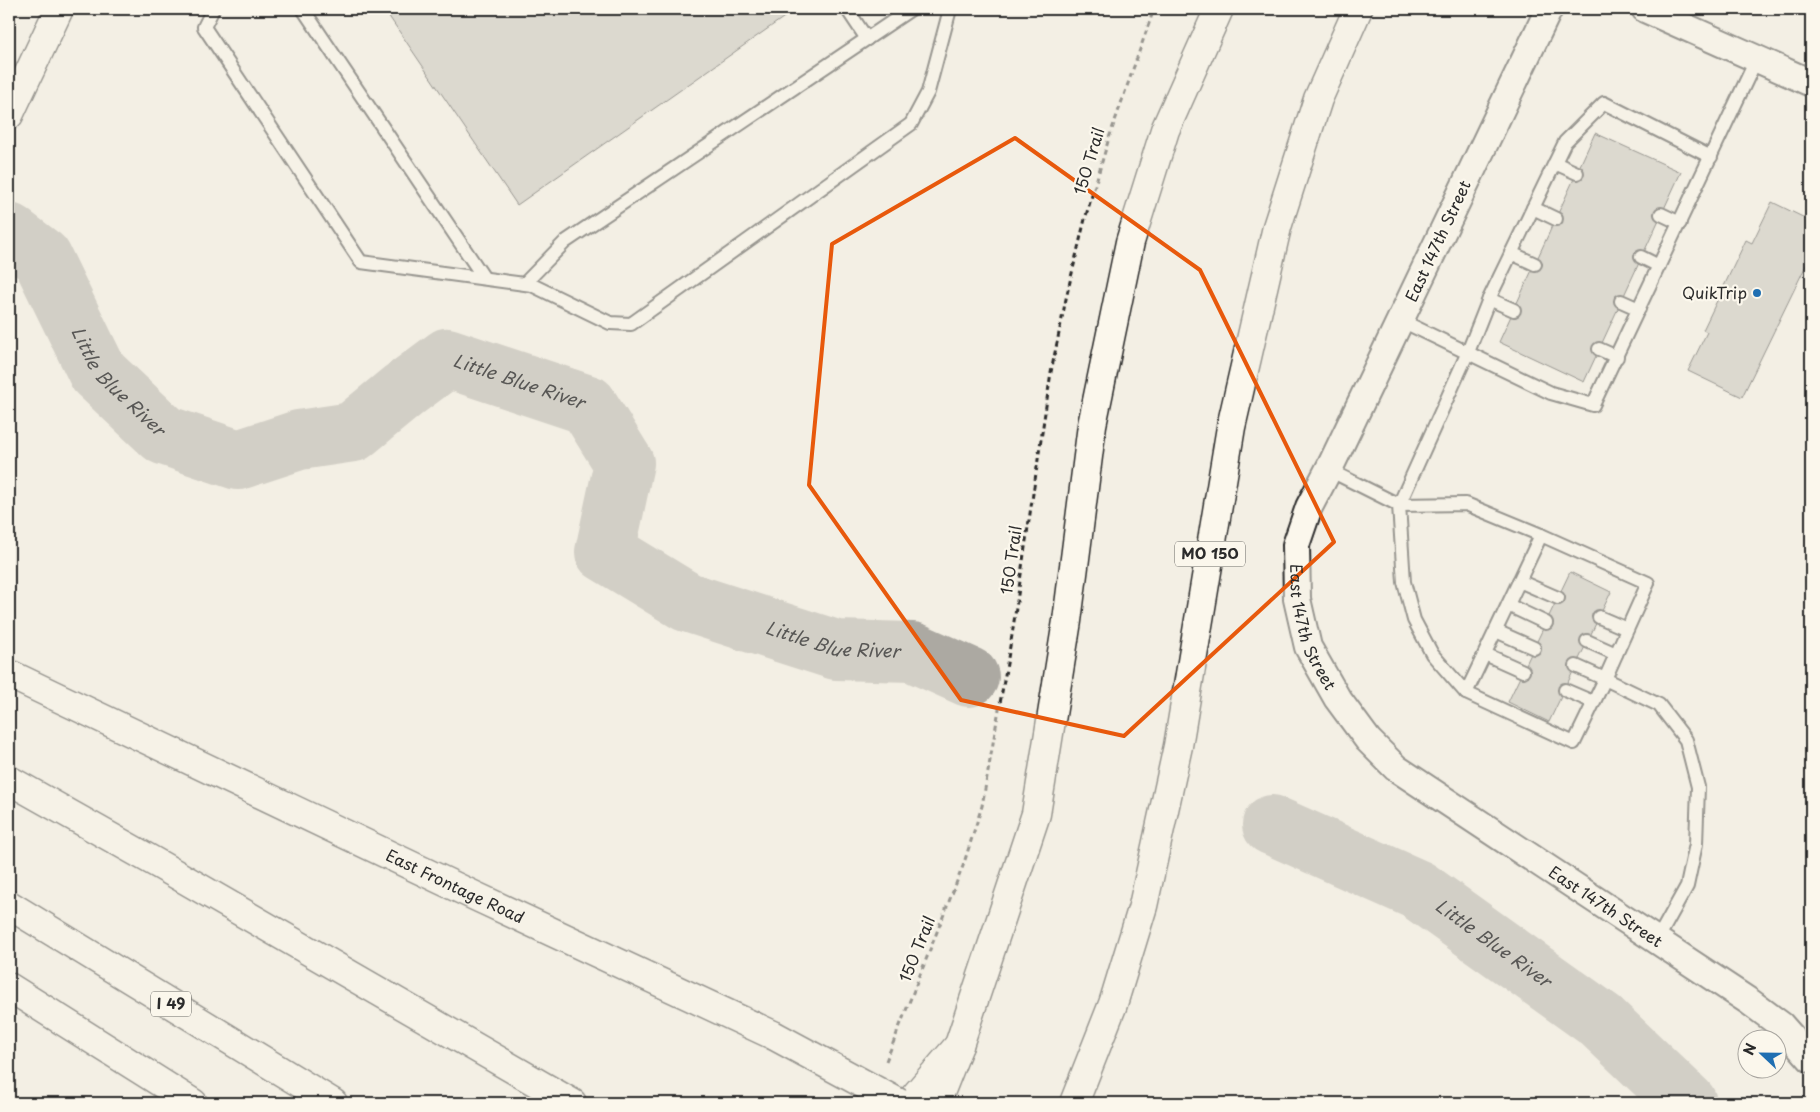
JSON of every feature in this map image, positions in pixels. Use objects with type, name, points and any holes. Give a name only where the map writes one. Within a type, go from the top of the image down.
[{"type":"main road","points":[[936,1103],[959,1045],[1036,814],[1067,621],[1092,425],[1130,242],[1165,130],[1219,9]]},
{"type":"main road","name":"MO 150","points":[[1074,1103],[1113,1004],[1143,906],[1178,746],[1231,427],[1277,227],[1318,99],[1358,9]]},
{"type":"main road","points":[[9,115],[56,17]]},
{"type":"main road","name":"East Frontage Road","points":[[9,674],[484,900],[774,1035],[899,1103]]},
{"type":"main road","points":[[9,780],[572,1103]]},
{"type":"main road","name":"I 49","points":[[9,905],[333,1103]]},
{"type":"main road","points":[[9,987],[193,1103]]},
{"type":"main road","points":[[909,1103],[959,1045]]},
{"type":"street","name":"East 147th Street","points":[[1549,9],[1329,470],[1309,507],[1296,546],[1297,599],[1308,647],[1337,698],[1368,740],[1396,768],[1750,1002],[1781,1025],[1811,1059]]},
{"type":"street","points":[[1646,9],[1811,82]]},
{"type":"lane","points":[[212,9],[204,27],[361,262],[532,285],[610,322],[631,324],[911,124],[928,92],[949,13],[948,9]]},
{"type":"lane","points":[[303,9],[484,278]]},
{"type":"lane","points":[[847,9],[866,38]]},
{"type":"lane","points":[[525,284],[565,242],[911,9]]},
{"type":"lane","points":[[1400,320],[1551,393],[1593,405],[1758,58]]},
{"type":"lane","points":[[1329,470],[1399,504],[1466,504],[1648,583],[1574,743],[1466,693],[1432,654],[1414,620],[1404,582],[1399,504],[1468,352],[1489,299],[1565,142],[1604,103],[1712,157]]},
{"type":"lane","points":[[1555,163],[1576,174]]},
{"type":"lane","points":[[1533,208],[1556,219]]},
{"type":"lane","points":[[1661,214],[1680,223]]},
{"type":"lane","points":[[1511,253],[1535,264]]},
{"type":"lane","points":[[1641,257],[1659,266]]},
{"type":"lane","points":[[1489,299],[1514,310]]},
{"type":"lane","points":[[1621,301],[1639,309]]},
{"type":"lane","points":[[1599,349],[1616,356]]},
{"type":"lane","points":[[1466,693],[1541,535]]},
{"type":"lane","points":[[1519,581],[1558,598]]},
{"type":"lane","points":[[1508,605],[1546,623]]},
{"type":"lane","points":[[1599,617],[1627,629]]},
{"type":"lane","points":[[1496,631],[1534,648]]},
{"type":"lane","points":[[1587,641],[1616,654]]},
{"type":"lane","points":[[1485,654],[1523,671]]},
{"type":"lane","points":[[1576,666],[1659,705],[1686,740],[1698,787],[1696,844],[1687,886],[1657,940]]},
{"type":"lane","points":[[1564,690],[1593,702]]},
{"type":"path","name":"150 Trail","points":[[885,1063],[963,866],[982,806],[1012,635],[1051,372],[1067,294],[1085,219],[1109,138],[1154,9]]},
{"type":"highlighted area","points":[[1015,138],[1200,270],[1334,542],[1124,736],[961,700],[809,485],[832,244]]},
{"type":"building","points":[[384,9],[787,9],[790,13],[517,205]]},
{"type":"building","points":[[1595,133],[1681,172],[1584,382],[1499,342]]},
{"type":"building","name":"QuikTrip","points":[[1772,202],[1811,221],[1811,255],[1742,397],[1688,371],[1707,332],[1703,330],[1746,240],[1752,243]]},
{"type":"building","points":[[1570,572],[1611,592],[1549,722],[1508,702]]},
{"type":"waterway","name":"Little Blue River","points":[[9,233],[42,258],[98,373],[164,435],[238,460],[299,440],[353,432],[447,358],[588,405],[624,463],[605,552],[687,602],[836,650],[913,652],[969,677]]},
{"type":"waterway","name":"Little Blue River","points":[[1272,825],[1418,890],[1601,1021],[1687,1103]]},
{"type":"place","name":"QuikTrip","points":[[1757,293]]}]
